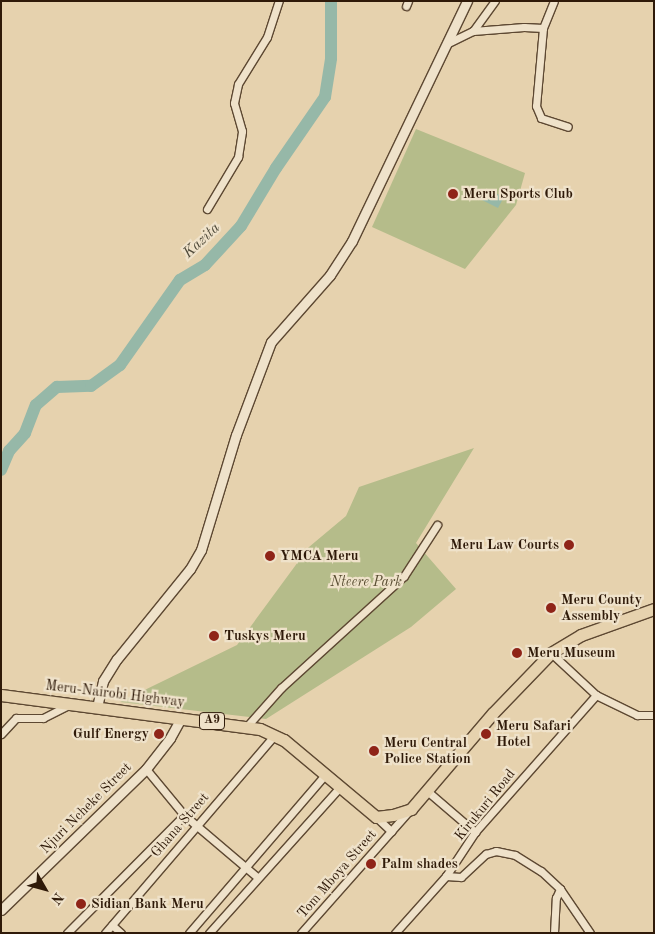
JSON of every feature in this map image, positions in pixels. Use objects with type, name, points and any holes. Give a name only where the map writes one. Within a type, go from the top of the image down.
[{"type":"highway","points":[[376,816],[411,809],[526,676],[552,653],[581,635],[654,609]]},
{"type":"highway","name":"Meru-Nairobi Highway","points":[[1,695],[69,705],[248,725],[275,735],[325,775],[338,788],[376,816]]},
{"type":"street","points":[[207,209],[238,157],[242,130],[234,103],[238,84],[265,42],[279,1]]},
{"type":"street","points":[[98,707],[103,681],[117,659],[190,569],[201,550],[236,435],[271,342],[330,275],[352,241],[467,1]]},
{"type":"street","points":[[472,31],[495,1]]},
{"type":"street","points":[[554,1],[543,28],[536,106],[541,118],[568,127]]},
{"type":"street","points":[[445,44],[472,31],[524,26],[543,28]]},
{"type":"street","points":[[248,725],[281,688],[404,576],[437,525]]},
{"type":"street","points":[[552,653],[596,695],[637,714],[654,715]]},
{"type":"street","name":"Kirukuri Road","points":[[395,933],[446,876],[475,832],[596,695]]},
{"type":"street","points":[[1,734],[16,718],[43,718],[69,705]]},
{"type":"street","name":"Njuri Ncheke Street","points":[[1,910],[146,768],[170,738],[181,718]]},
{"type":"street","name":"Ghana Street","points":[[105,933],[275,735]]},
{"type":"street","points":[[146,768],[195,826],[257,877]]},
{"type":"street","points":[[189,933],[325,775]]},
{"type":"street","points":[[209,933],[338,788]]},
{"type":"street","points":[[426,790],[475,832]]},
{"type":"street","name":"Tom Mboya Street","points":[[304,932],[411,809]]},
{"type":"street","points":[[67,933],[184,815]]},
{"type":"street","points":[[376,816],[391,831]]},
{"type":"street","points":[[446,876],[461,877],[486,854],[503,851],[541,871],[560,889],[590,933]]},
{"type":"street","points":[[554,933],[556,898],[560,889]]},
{"type":"street","points":[[112,925],[121,933]]},
{"type":"green space","name":"Meru Sports Club","points":[[416,129],[525,173],[516,205],[465,269],[372,227]]},
{"type":"green space","name":"Nteere Park","points":[[474,448],[416,543],[456,589],[411,627],[266,719],[120,702],[237,645],[309,547],[346,516],[359,487]]},
{"type":"shaded area","points":[[486,189],[504,197],[498,208],[482,200]]},
{"type":"waterway","name":"Kazita","points":[[1,470],[9,451],[25,433],[36,405],[57,387],[91,386],[120,365],[180,280],[205,265],[241,226],[276,168],[325,97],[331,58],[331,1]]},
{"type":"place","name":"Meru Sports Club","points":[[453,194]]},
{"type":"place","name":"Meru Law Courts","points":[[569,545]]},
{"type":"place","name":"YMCA Meru","points":[[270,556]]},
{"type":"place","name":"Meru County Assembly","points":[[551,608]]},
{"type":"place","name":"Tuskys Meru","points":[[214,636]]},
{"type":"place","name":"Meru Museum","points":[[517,653]]},
{"type":"place","name":"Gulf Energy","points":[[159,734]]},
{"type":"place","name":"Meru Safari Hotel","points":[[486,734]]},
{"type":"place","name":"Meru Central Police Station","points":[[374,751]]},
{"type":"place","name":"Palm shades","points":[[371,864]]},
{"type":"place","name":"Sidian Bank Meru","points":[[81,904]]}]
